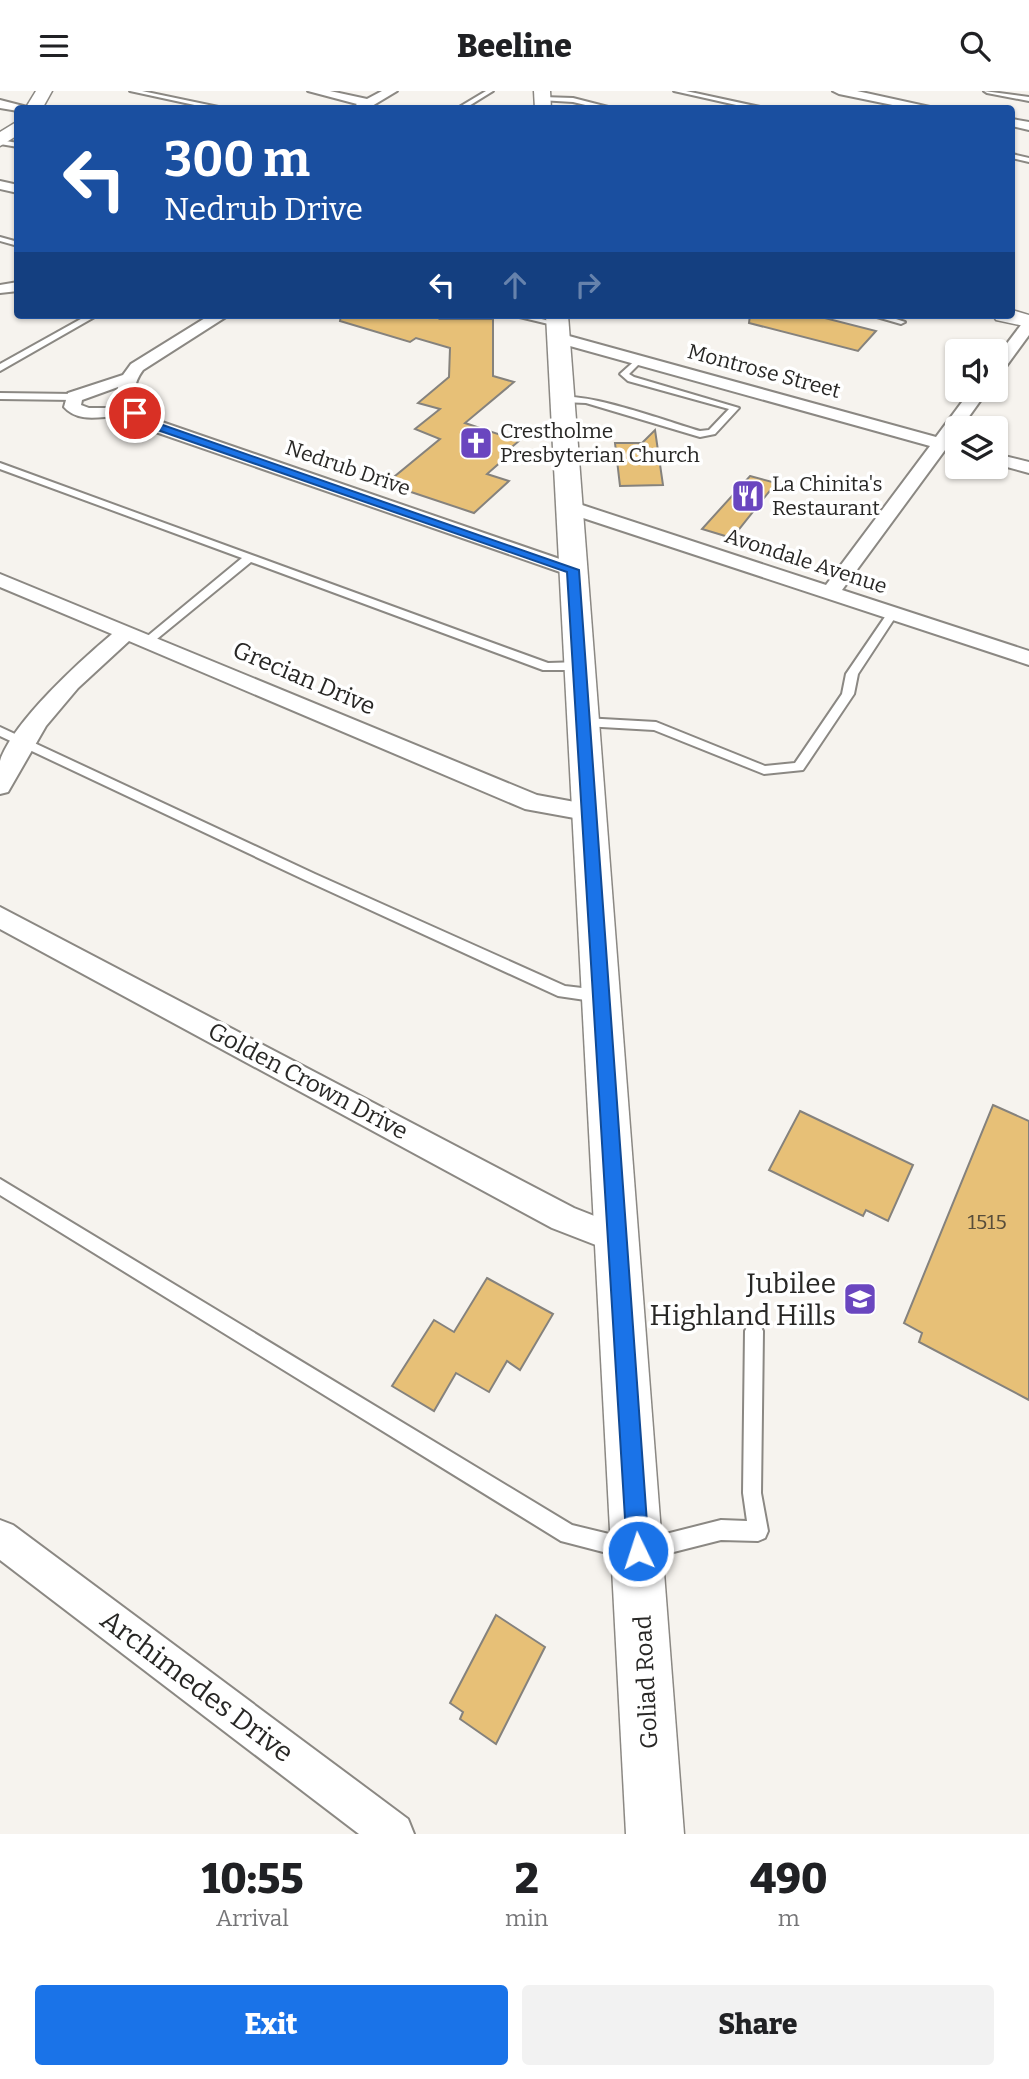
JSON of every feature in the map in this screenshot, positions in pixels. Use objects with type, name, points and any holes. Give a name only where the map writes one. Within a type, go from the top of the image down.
[{"type":"main road","points":[[0,142],[14,130]]},
{"type":"main road","name":"Goliad Road","points":[[558,326],[619,1240],[655,1834]]},
{"type":"street","points":[[314,91],[360,105]]},
{"type":"street","points":[[365,105],[390,91]]},
{"type":"street","points":[[839,91],[912,105]]},
{"type":"street","points":[[135,413],[128,404],[127,384],[137,367],[215,319]]},
{"type":"street","points":[[1008,352],[1029,323]]},
{"type":"street","name":"Montrose Street","points":[[558,326],[639,360],[945,445]]},
{"type":"street","points":[[127,384],[74,397],[72,407],[87,413],[135,413]]},
{"type":"street","name":"Nedrub Drive","points":[[135,413],[153,425],[573,570]]},
{"type":"street","points":[[830,593],[945,451]]},
{"type":"street","points":[[1008,462],[1029,468]]},
{"type":"street","name":"Avondale Avenue","points":[[569,507],[1029,659]]},
{"type":"street","name":"Grecian Drive","points":[[0,580],[533,803],[591,813]]},
{"type":"street","points":[[0,786],[23,742],[46,710],[65,688],[127,632]]},
{"type":"street","name":"Golden Crown Drive","points":[[0,917],[563,1217],[619,1240]]},
{"type":"street","name":"Archimedes Drive","points":[[0,1538],[393,1834]]},
{"type":"lane","points":[[134,91],[205,105]]},
{"type":"lane","points":[[466,105],[490,91]]},
{"type":"lane","points":[[677,91],[746,105]]},
{"type":"lane","points":[[987,91],[1029,99]]},
{"type":"lane","points":[[542,99],[573,100],[595,105]]},
{"type":"lane","points":[[0,369],[87,319]]},
{"type":"lane","points":[[531,319],[558,326]]},
{"type":"lane","points":[[889,319],[901,322]]},
{"type":"lane","points":[[639,360],[624,375],[736,408]]},
{"type":"lane","points":[[562,399],[587,400],[700,434],[712,432],[752,391]]},
{"type":"lane","points":[[0,396],[74,397]]},
{"type":"lane","points":[[0,466],[547,667],[580,666]]},
{"type":"lane","points":[[148,641],[250,557]]},
{"type":"lane","points":[[584,722],[656,726],[764,770],[800,767],[848,694],[852,674],[893,613]]},
{"type":"lane","points":[[0,731],[563,992],[603,997]]},
{"type":"lane","points":[[0,1186],[568,1534],[638,1551],[721,1530],[758,1531],[752,1493],[754,1331]]},
{"type":"building","points":[[493,319],[493,376],[514,382],[465,423],[519,441],[506,452],[511,453],[487,474],[509,481],[474,513],[402,489],[404,487],[389,481],[440,439],[415,429],[440,409],[418,403],[449,377],[450,348],[416,338],[410,342],[340,321]]},
{"type":"building","points":[[750,319],[829,319],[876,331],[858,351],[749,323]]},
{"type":"building","points":[[655,430],[663,485],[620,486],[615,443],[642,443]]},
{"type":"building","name":"La Chinita's Restaurant","points":[[750,476],[776,483],[732,538],[702,529]]},
{"type":"building","points":[[993,1105],[1029,1121],[1029,1400],[919,1342],[922,1333],[904,1323]]},
{"type":"building","points":[[800,1111],[913,1165],[888,1221],[866,1210],[863,1216],[769,1170]]},
{"type":"building","points":[[487,1278],[553,1314],[520,1370],[507,1361],[489,1392],[456,1373],[434,1411],[392,1386],[434,1320],[454,1332]]},
{"type":"building","points":[[496,1615],[545,1647],[496,1744],[460,1719],[463,1712],[450,1703]]},
{"type":"place","name":"Crestholme Presbyterian Church","points":[[476,443]]},
{"type":"place","name":"La Chinita's Restaurant","points":[[748,496]]},
{"type":"place","name":"Jubilee Highland Hills","points":[[860,1299]]},
{"type":"route","points":[[135,413],[153,425],[573,570],[638,1551]]}]
